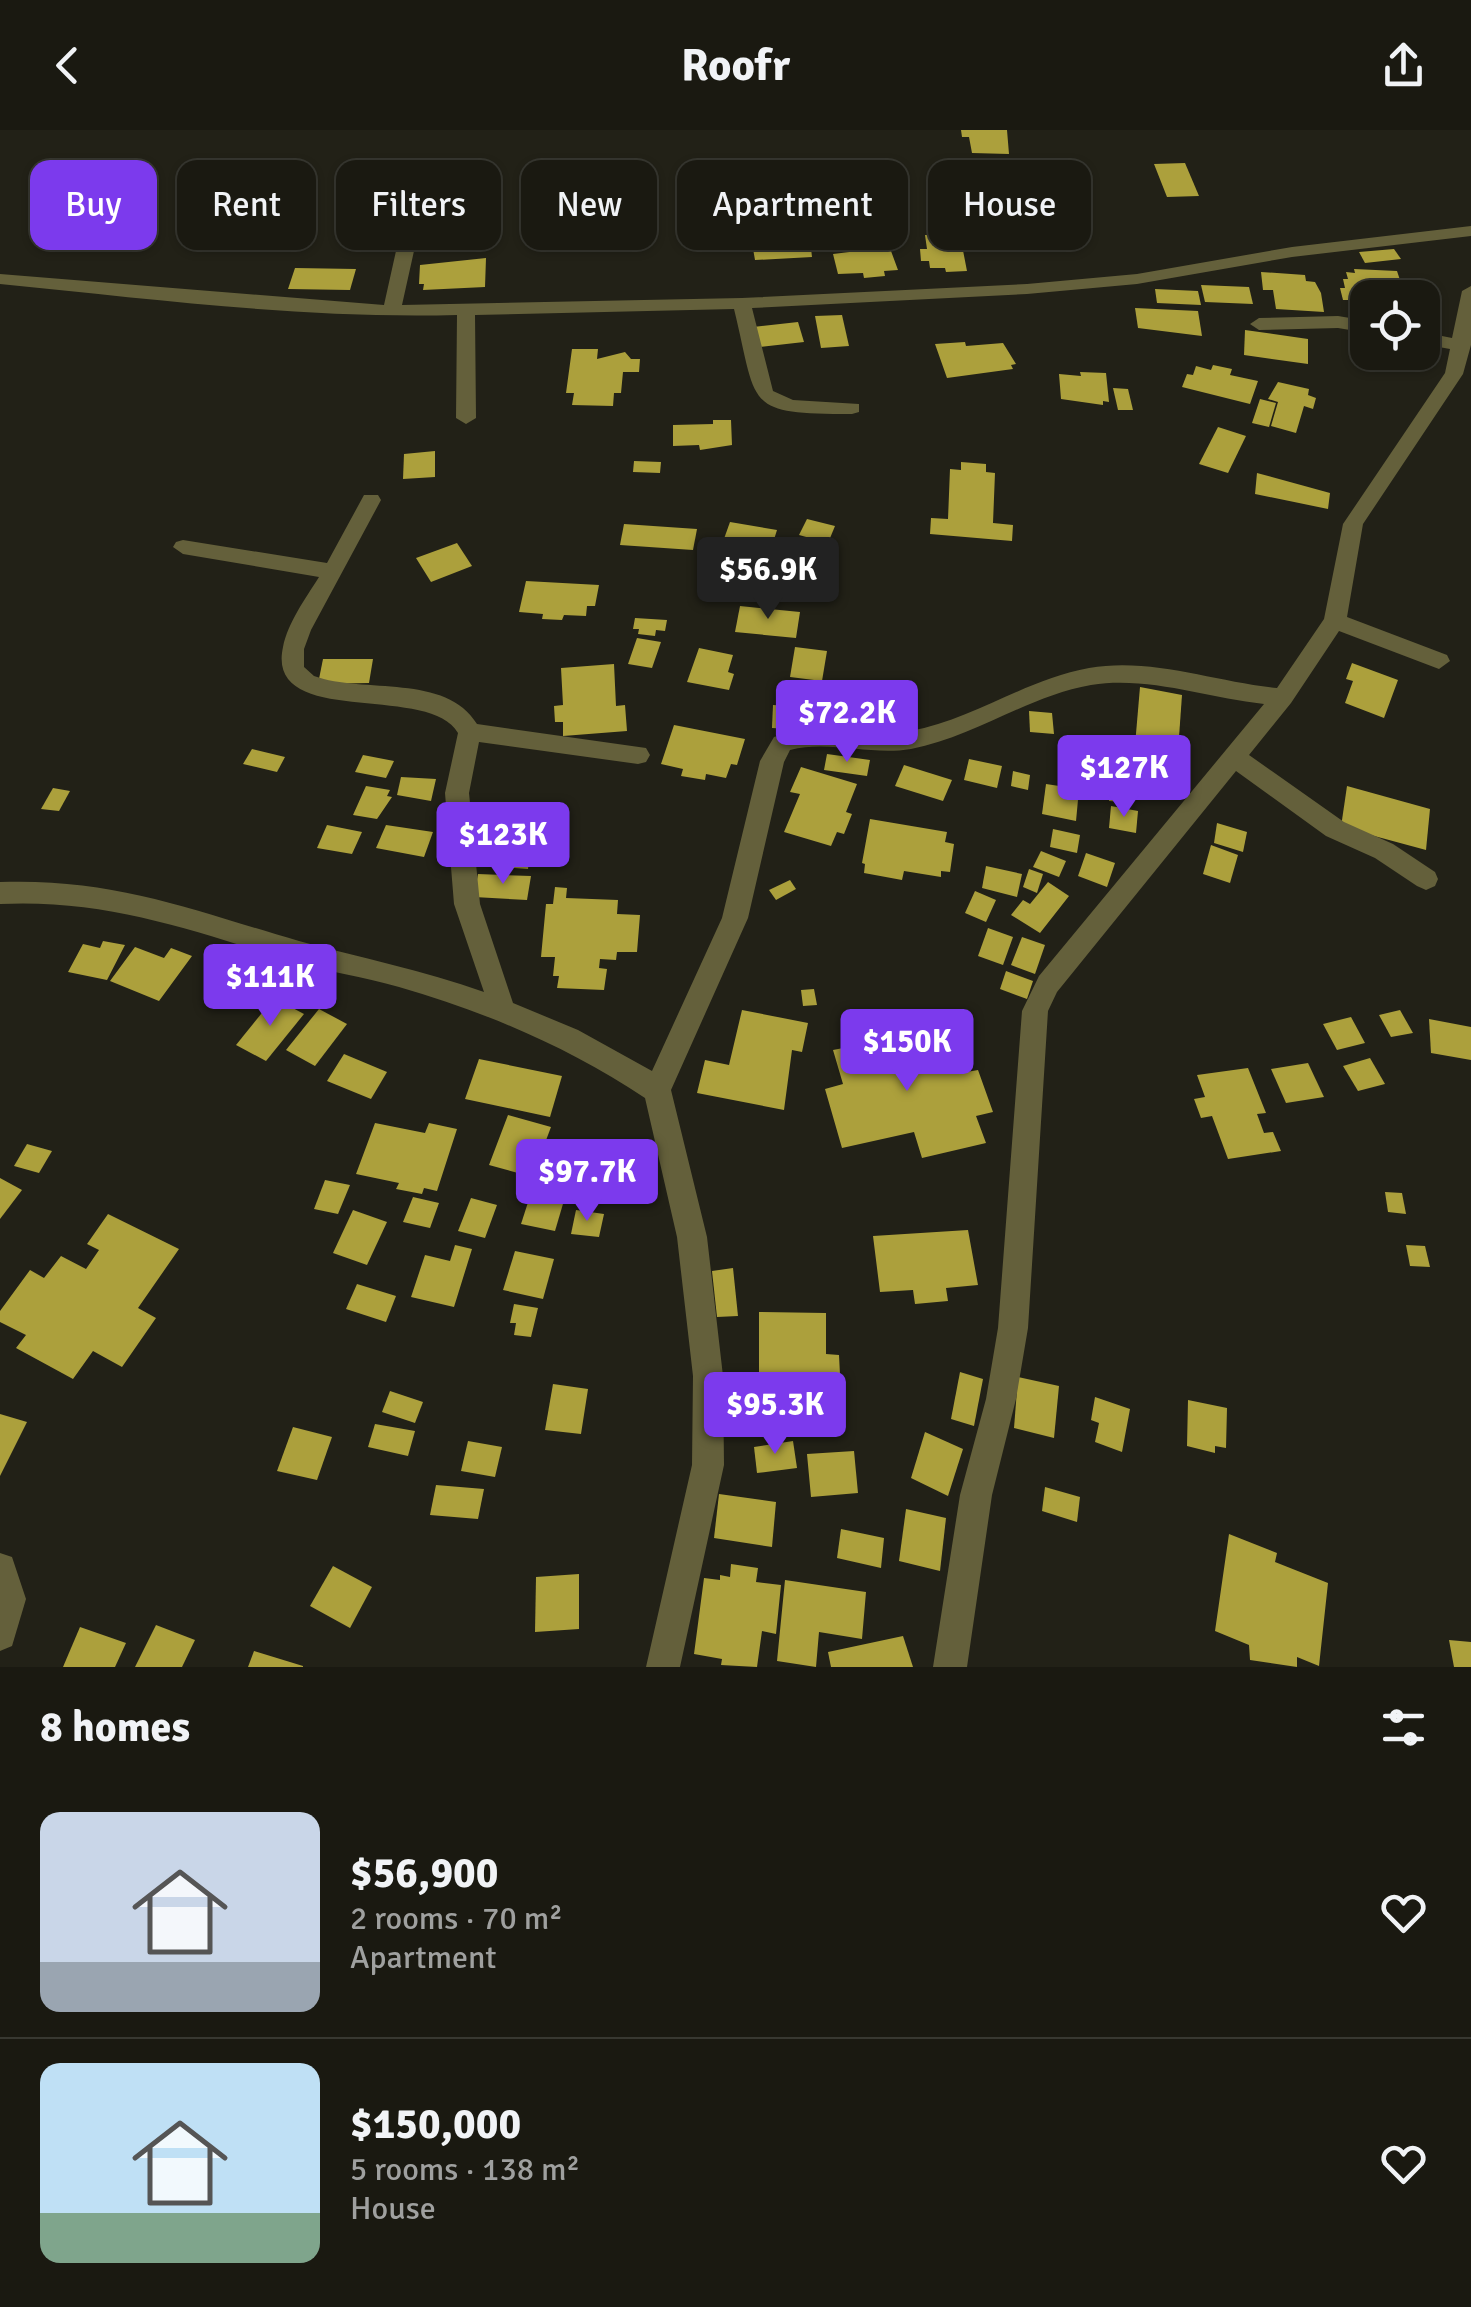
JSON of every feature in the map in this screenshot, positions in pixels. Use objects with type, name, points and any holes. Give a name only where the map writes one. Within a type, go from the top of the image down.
[{"type":"street","points":[[0,279],[244,302],[392,311],[742,303],[1082,284],[1292,252],[1471,231]]},
{"type":"street","points":[[392,311],[405,250]]},
{"type":"street","points":[[950,1667],[976,1495],[1013,1328],[1035,1011],[1048,984],[1283,697],[1335,621],[1354,524],[1382,476],[1454,374],[1471,291]]},
{"type":"street","points":[[742,303],[764,394],[770,401],[852,408]]},
{"type":"street","points":[[466,311],[466,418]]},
{"type":"street","points":[[1260,324],[1350,324]]},
{"type":"street","points":[[1440,341],[1462,345]]},
{"type":"street","points":[[370,500],[292,650],[291,668],[297,681],[313,690],[416,699],[456,712],[470,732],[457,793],[467,904],[504,1014]]},
{"type":"street","points":[[183,547],[333,572]]},
{"type":"street","points":[[1335,621],[1438,660]]},
{"type":"street","points":[[663,1667],[708,1464],[708,1376],[692,1237],[657,1090],[735,918],[772,760],[782,743],[804,736],[883,744],[932,736],[1042,688],[1092,676],[1175,676],[1225,691],[1283,697]]},
{"type":"street","points":[[470,732],[638,755]]},
{"type":"street","points":[[1232,755],[1335,829],[1384,851],[1426,879]]},
{"type":"street","points":[[0,893],[49,888],[112,895],[300,952],[408,978],[621,1064],[657,1090]]},
{"type":"street","points":[[0,1570],[9,1599],[0,1634]]},
{"type":"building","points":[[961,130],[1007,130],[1009,154],[972,153],[969,137],[962,137]]},
{"type":"building","points":[[1185,163],[1199,196],[1167,197],[1154,164]]},
{"type":"building","points":[[925,235],[928,250],[963,250],[967,271],[930,268],[929,261],[921,261],[920,249],[927,249]]},
{"type":"building","points":[[1394,249],[1401,259],[1365,263],[1359,252]]},
{"type":"building","points":[[753,250],[811,250],[812,257],[755,260]]},
{"type":"building","points":[[888,250],[898,270],[864,278],[863,273],[838,274],[833,254]]},
{"type":"building","points":[[486,258],[485,287],[423,290],[424,284],[419,284],[420,265]]},
{"type":"building","points":[[295,268],[356,269],[350,290],[288,289]]},
{"type":"building","points":[[1354,269],[1397,271],[1400,280],[1350,280],[1350,300],[1343,300],[1340,288],[1345,288],[1346,272],[1355,273]]},
{"type":"building","points":[[1261,272],[1305,275],[1306,281],[1315,282],[1321,293],[1324,312],[1276,309],[1273,290],[1263,290]]},
{"type":"building","points":[[1201,285],[1249,287],[1253,304],[1205,302]]},
{"type":"building","points":[[1155,289],[1198,291],[1201,305],[1157,303]]},
{"type":"building","points":[[1135,308],[1198,311],[1202,336],[1138,328]]},
{"type":"building","points":[[842,315],[849,346],[821,348],[815,316]]},
{"type":"building","points":[[798,322],[804,342],[760,347],[753,327]]},
{"type":"building","points":[[1245,330],[1308,339],[1308,364],[1244,355]]},
{"type":"building","points":[[965,342],[966,346],[1003,343],[1016,364],[1011,365],[1013,369],[947,378],[935,344]]},
{"type":"building","points":[[572,349],[598,349],[597,359],[625,352],[631,359],[640,359],[639,372],[623,372],[621,393],[614,393],[613,406],[572,405],[574,393],[566,393]]},
{"type":"building","points":[[1213,365],[1232,369],[1230,375],[1258,381],[1250,404],[1182,387],[1187,374],[1193,375],[1196,366],[1211,370]]},
{"type":"building","points":[[1080,372],[1106,373],[1109,402],[1103,401],[1103,405],[1061,399],[1059,374],[1081,376]]},
{"type":"building","points":[[1278,382],[1309,389],[1308,395],[1316,398],[1313,409],[1304,406],[1296,433],[1271,426],[1278,402],[1268,399]]},
{"type":"building","points":[[1113,388],[1128,389],[1133,410],[1118,410]]},
{"type":"building","points":[[1260,399],[1276,403],[1269,427],[1252,423]]},
{"type":"building","points":[[713,420],[731,420],[732,445],[700,450],[699,445],[673,446],[673,425],[713,424]]},
{"type":"building","points":[[1218,427],[1246,436],[1228,473],[1199,464]]},
{"type":"building","points":[[435,451],[435,477],[403,479],[404,454]]},
{"type":"building","points":[[634,461],[661,462],[660,473],[633,472]]},
{"type":"building","points":[[961,462],[986,464],[986,472],[995,473],[993,523],[1013,525],[1012,541],[930,534],[931,518],[948,519],[950,469],[961,470]]},
{"type":"building","points":[[1257,473],[1330,493],[1328,509],[1255,494]]},
{"type":"building","points":[[807,519],[835,526],[828,543],[799,535]]},
{"type":"building","points":[[730,522],[777,530],[768,559],[720,550]]},
{"type":"building","points":[[624,524],[697,529],[693,550],[620,545]]},
{"type":"building","points":[[457,543],[472,566],[431,582],[416,558]]},
{"type":"building","points":[[526,581],[599,585],[595,606],[587,606],[586,616],[564,615],[562,620],[519,612]]},
{"type":"building","points":[[740,606],[800,612],[796,638],[735,632]]},
{"type":"building","points":[[635,618],[667,620],[665,631],[656,630],[655,636],[638,634],[639,629],[633,629]]},
{"type":"building","points":[[637,638],[661,642],[652,668],[628,664]]},
{"type":"building","points":[[795,647],[827,651],[822,681],[790,677]]},
{"type":"building","points":[[699,648],[733,655],[728,672],[734,674],[729,690],[687,682]]},
{"type":"building","points":[[323,659],[373,659],[369,683],[318,684]]},
{"type":"building","points":[[1352,663],[1398,680],[1384,718],[1345,703],[1353,681],[1346,679]]},
{"type":"building","points":[[614,664],[616,706],[625,705],[627,731],[563,736],[563,722],[555,722],[554,706],[563,705],[561,668]]},
{"type":"building","points":[[1140,687],[1182,695],[1177,765],[1134,757]]},
{"type":"building","points":[[773,705],[809,707],[808,730],[772,728]]},
{"type":"building","points":[[1029,711],[1052,713],[1054,734],[1030,732]]},
{"type":"building","points":[[674,725],[745,739],[737,765],[731,764],[726,778],[706,774],[705,780],[681,776],[683,769],[661,764]]},
{"type":"building","points":[[1084,737],[1112,737],[1117,758],[1089,758]]},
{"type":"building","points":[[252,749],[285,757],[277,772],[243,764]]},
{"type":"building","points":[[827,754],[870,760],[867,776],[824,770]]},
{"type":"building","points":[[363,755],[394,761],[386,778],[355,772]]},
{"type":"building","points":[[969,759],[1002,766],[997,788],[964,780]]},
{"type":"building","points":[[1087,764],[1119,764],[1123,782],[1091,782]]},
{"type":"building","points":[[904,765],[952,780],[943,801],[895,786]]},
{"type":"building","points":[[801,767],[857,784],[846,812],[852,814],[844,834],[837,832],[831,846],[784,832],[800,794],[790,792]]},
{"type":"building","points":[[1013,771],[1030,775],[1028,790],[1011,786]]},
{"type":"building","points":[[401,777],[436,779],[431,801],[397,795]]},
{"type":"building","points":[[1046,784],[1079,789],[1076,821],[1042,814]]},
{"type":"building","points":[[366,786],[390,790],[387,796],[392,797],[377,819],[353,815]]},
{"type":"building","points":[[1109,786],[1124,788],[1126,802],[1109,801]]},
{"type":"building","points":[[1347,786],[1430,809],[1426,850],[1341,827]]},
{"type":"building","points":[[53,788],[70,791],[59,811],[41,809]]},
{"type":"building","points":[[1111,806],[1138,811],[1136,833],[1109,828]]},
{"type":"building","points":[[494,816],[537,818],[532,845],[537,845],[528,869],[476,865],[481,842],[489,842]]},
{"type":"building","points":[[870,819],[947,832],[945,842],[954,844],[950,872],[941,871],[941,877],[904,871],[902,880],[864,873],[862,863]]},
{"type":"building","points":[[1217,823],[1247,832],[1243,852],[1214,843]]},
{"type":"building","points":[[327,825],[362,832],[352,854],[317,848]]},
{"type":"building","points":[[386,825],[433,832],[424,857],[376,848]]},
{"type":"building","points":[[1053,829],[1080,835],[1077,853],[1050,847]]},
{"type":"building","points":[[1211,845],[1238,855],[1230,883],[1203,874]]},
{"type":"building","points":[[1041,851],[1066,861],[1059,877],[1033,867]]},
{"type":"building","points":[[1086,853],[1115,863],[1107,887],[1078,876]]},
{"type":"building","points":[[986,866],[1022,874],[1017,897],[982,888]]},
{"type":"building","points":[[1029,869],[1043,874],[1037,893],[1023,887]]},
{"type":"building","points":[[478,874],[531,876],[527,900],[474,897]]},
{"type":"building","points":[[790,880],[796,889],[776,900],[769,890]]},
{"type":"building","points":[[1048,882],[1069,896],[1040,933],[1011,915],[1023,900],[1030,904]]},
{"type":"building","points":[[555,887],[567,888],[566,898],[618,900],[617,914],[640,915],[637,952],[617,952],[616,960],[600,959],[599,968],[607,969],[604,990],[557,988],[559,976],[553,976],[555,957],[541,957],[546,904],[553,904]]},
{"type":"building","points":[[975,891],[996,900],[986,922],[965,913]]},
{"type":"building","points":[[988,928],[1013,937],[1003,965],[978,956]]},
{"type":"building","points":[[1022,937],[1045,945],[1035,974],[1011,965]]},
{"type":"building","points":[[103,941],[125,945],[107,980],[68,972],[83,944],[100,948]]},
{"type":"building","points":[[135,947],[164,958],[171,948],[192,956],[159,1001],[110,981]]},
{"type":"building","points":[[1006,971],[1033,981],[1027,999],[1000,989]]},
{"type":"building","points":[[316,974],[329,981],[314,1000],[300,993]]},
{"type":"building","points":[[814,989],[817,1005],[803,1006],[801,990]]},
{"type":"building","points":[[274,998],[304,1014],[266,1061],[236,1045]]},
{"type":"building","points":[[319,1009],[347,1024],[315,1066],[286,1050]]},
{"type":"building","points":[[742,1010],[808,1023],[802,1052],[792,1050],[784,1110],[697,1093],[705,1060],[729,1065]]},
{"type":"building","points":[[1400,1010],[1413,1033],[1391,1037],[1379,1015]]},
{"type":"building","points":[[1351,1017],[1365,1043],[1337,1050],[1323,1024]]},
{"type":"building","points":[[918,1019],[931,1055],[953,1051],[961,1073],[978,1070],[993,1112],[976,1116],[986,1143],[922,1158],[914,1132],[842,1148],[825,1089],[843,1084],[833,1050],[869,1043],[877,1064],[882,1063],[872,1029]]},
{"type":"building","points":[[1429,1019],[1471,1027],[1471,1060],[1431,1053]]},
{"type":"building","points":[[344,1054],[387,1072],[371,1099],[327,1081]]},
{"type":"building","points":[[1370,1058],[1385,1084],[1358,1091],[1343,1066]]},
{"type":"building","points":[[479,1059],[562,1076],[550,1117],[465,1099]]},
{"type":"building","points":[[1308,1063],[1324,1097],[1286,1103],[1271,1069]]},
{"type":"building","points":[[1248,1068],[1266,1113],[1257,1114],[1264,1133],[1273,1132],[1281,1151],[1228,1159],[1212,1116],[1201,1118],[1194,1099],[1205,1097],[1197,1075]]},
{"type":"building","points":[[508,1115],[551,1127],[542,1151],[535,1149],[525,1175],[489,1165]]},
{"type":"building","points":[[375,1123],[425,1133],[429,1123],[457,1129],[437,1191],[424,1188],[422,1194],[396,1189],[399,1183],[356,1174]]},
{"type":"building","points":[[585,1143],[621,1150],[612,1185],[575,1178]]},
{"type":"building","points":[[27,1144],[52,1151],[39,1173],[14,1166]]},
{"type":"building","points":[[0,1178],[22,1190],[0,1219]]},
{"type":"building","points":[[325,1180],[350,1185],[338,1214],[314,1209]]},
{"type":"building","points":[[532,1190],[565,1197],[555,1231],[521,1224]]},
{"type":"building","points":[[1385,1192],[1402,1193],[1406,1214],[1388,1212]]},
{"type":"building","points":[[413,1197],[439,1203],[430,1228],[403,1222]]},
{"type":"building","points":[[471,1198],[497,1205],[485,1238],[458,1231]]},
{"type":"building","points":[[353,1210],[387,1222],[367,1265],[333,1253]]},
{"type":"building","points":[[576,1210],[604,1214],[599,1237],[571,1234]]},
{"type":"building","points":[[108,1214],[179,1249],[138,1308],[156,1318],[122,1367],[93,1351],[73,1379],[16,1348],[26,1335],[0,1322],[0,1311],[30,1270],[44,1278],[61,1256],[86,1269],[99,1250],[87,1244]]},
{"type":"building","points":[[968,1230],[978,1285],[946,1288],[948,1301],[915,1304],[913,1290],[880,1292],[873,1236]]},
{"type":"building","points":[[455,1245],[472,1249],[454,1307],[411,1297],[425,1255],[450,1261]]},
{"type":"building","points":[[1406,1245],[1425,1246],[1430,1267],[1410,1266]]},
{"type":"building","points":[[515,1251],[554,1259],[543,1299],[503,1290]]},
{"type":"building","points":[[733,1268],[738,1316],[717,1317],[712,1271]]},
{"type":"building","points":[[357,1284],[396,1296],[386,1322],[346,1309]]},
{"type":"building","points":[[514,1304],[538,1308],[531,1337],[514,1335],[516,1323],[510,1323]]},
{"type":"building","points":[[759,1312],[826,1313],[826,1354],[839,1355],[840,1375],[827,1374],[827,1405],[749,1404],[749,1374],[759,1375]]},
{"type":"building","points":[[960,1372],[983,1379],[974,1426],[951,1419]]},
{"type":"building","points":[[1018,1377],[1059,1386],[1054,1438],[1014,1428]]},
{"type":"building","points":[[553,1384],[588,1389],[581,1434],[545,1430]]},
{"type":"building","points":[[390,1391],[423,1402],[415,1423],[382,1412]]},
{"type":"building","points":[[1095,1397],[1130,1409],[1122,1452],[1095,1442],[1099,1423],[1091,1420]]},
{"type":"building","points":[[1188,1400],[1227,1408],[1226,1448],[1215,1446],[1215,1453],[1187,1446]]},
{"type":"building","points":[[0,1414],[27,1422],[0,1476]]},
{"type":"building","points":[[375,1424],[415,1431],[408,1456],[368,1447]]},
{"type":"building","points":[[293,1427],[332,1437],[317,1480],[277,1471]]},
{"type":"building","points":[[925,1432],[963,1449],[948,1496],[911,1478]]},
{"type":"building","points":[[468,1441],[502,1447],[495,1477],[461,1471]]},
{"type":"building","points":[[793,1441],[797,1468],[757,1473],[754,1447]]},
{"type":"building","points":[[854,1451],[858,1493],[811,1497],[807,1454]]},
{"type":"building","points":[[436,1485],[484,1489],[478,1519],[430,1515]]},
{"type":"building","points":[[1045,1487],[1080,1497],[1077,1522],[1042,1511]]},
{"type":"building","points":[[719,1494],[776,1502],[772,1547],[714,1538]]},
{"type":"building","points":[[906,1509],[946,1518],[940,1571],[899,1561]]},
{"type":"building","points":[[841,1529],[884,1538],[881,1568],[837,1558]]},
{"type":"building","points":[[1229,1534],[1277,1553],[1275,1562],[1328,1583],[1319,1666],[1297,1657],[1297,1667],[1250,1660],[1249,1645],[1215,1631]]},
{"type":"building","points":[[731,1564],[758,1568],[756,1582],[781,1585],[776,1634],[762,1631],[757,1667],[721,1665],[722,1659],[694,1654],[704,1578],[730,1577]]},
{"type":"building","points":[[333,1566],[372,1587],[350,1628],[310,1606]]},
{"type":"building","points":[[579,1574],[579,1629],[535,1632],[536,1577]]},
{"type":"building","points":[[785,1580],[866,1592],[862,1639],[819,1632],[816,1667],[777,1661]]},
{"type":"building","points":[[156,1625],[195,1640],[182,1667],[135,1667]]},
{"type":"building","points":[[80,1627],[126,1643],[115,1667],[63,1667]]},
{"type":"building","points":[[903,1636],[913,1667],[831,1667],[828,1652]]},
{"type":"building","points":[[1449,1640],[1471,1642],[1471,1667],[1454,1667]]},
{"type":"building","points":[[254,1651],[303,1666],[303,1667],[248,1667]]}]
